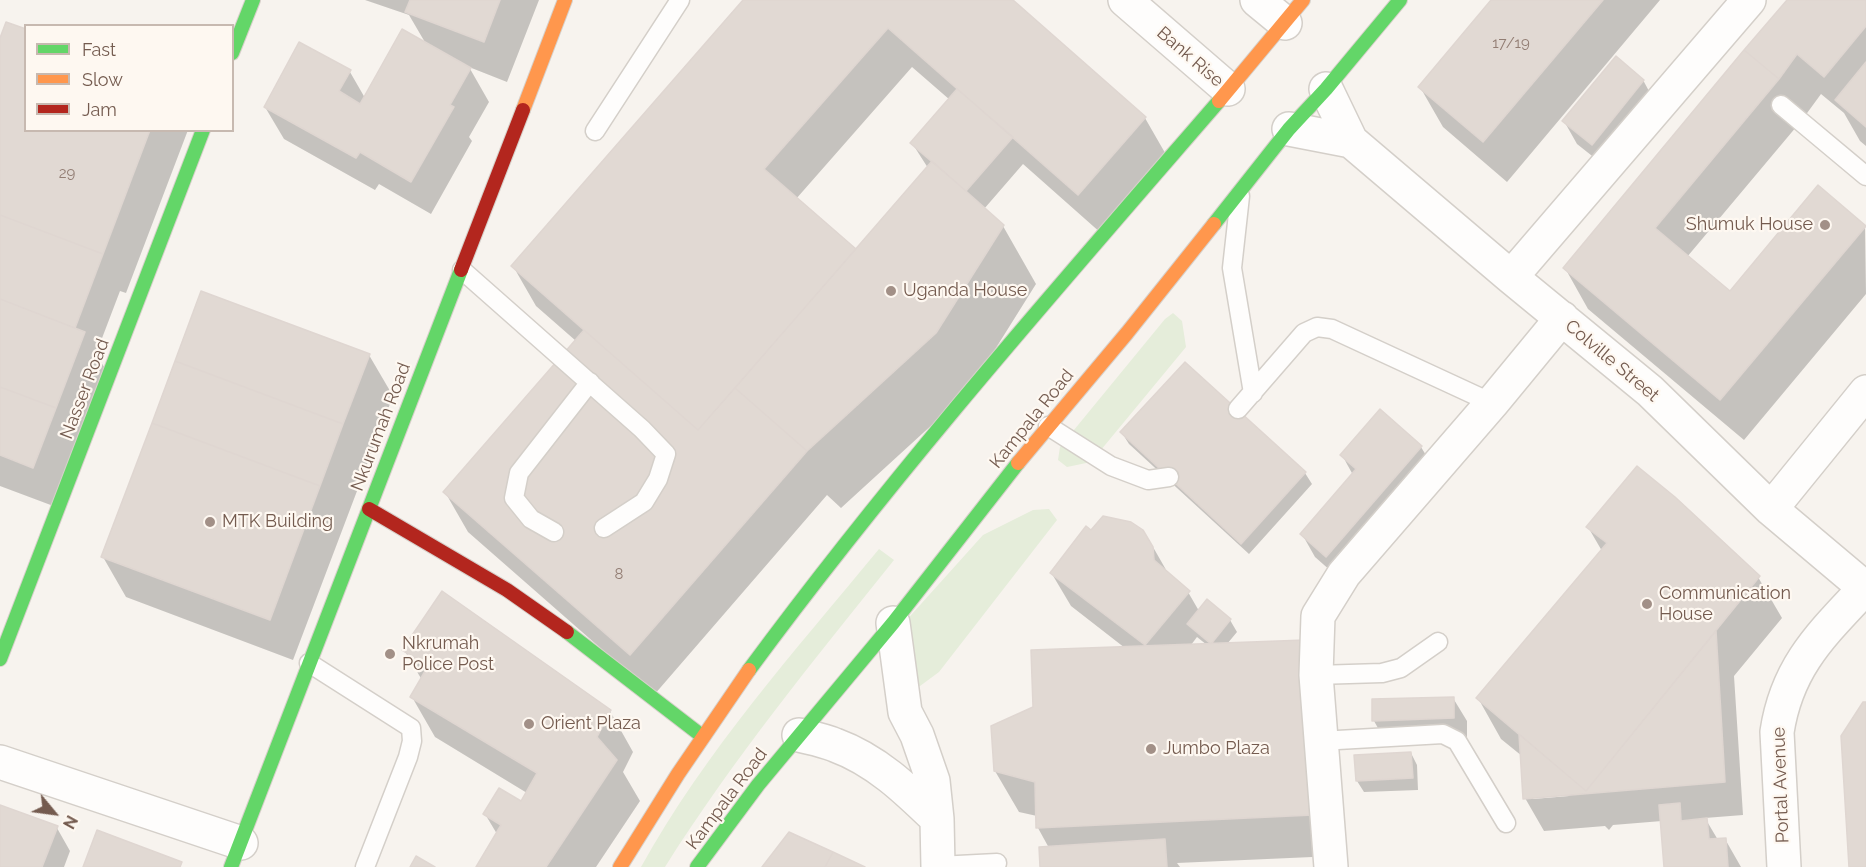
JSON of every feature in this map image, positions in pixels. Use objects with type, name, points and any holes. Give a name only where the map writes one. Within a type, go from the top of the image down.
[{"type":"main road","points":[[234,48],[253,0]]},
{"type":"main road","name":"Nkurumah Road","points":[[236,855],[565,0]]},
{"type":"main road","name":"Kampala Road","points":[[697,867],[716,839],[893,622],[1048,426],[1127,333],[1289,129],[1326,89],[1400,0]]},
{"type":"main road","points":[[620,867],[660,799],[702,736],[779,629],[919,452],[1294,12]]},
{"type":"main road","name":"Nasser Road","points":[[0,660],[202,132]]},
{"type":"main road","points":[[369,509],[525,603],[702,736]]},
{"type":"street","name":"Bank Rise","points":[[1125,0],[1228,89]]},
{"type":"street","points":[[1257,0],[1294,12]]},
{"type":"street","points":[[1511,277],[1749,0]]},
{"type":"street","name":"Colville Street","points":[[1326,89],[1351,141],[1650,391],[1771,509],[1865,589]]},
{"type":"street","name":"Colville Street","points":[[1289,129],[1351,141]]},
{"type":"street","points":[[1331,867],[1316,675],[1318,616],[1344,574],[1492,403],[1562,318]]},
{"type":"street","points":[[1771,509],[1866,392]]},
{"type":"street","name":"Portal Avenue","points":[[1784,867],[1777,732],[1780,710],[1787,689],[1803,660],[1824,632],[1865,589]]},
{"type":"street","points":[[893,622],[905,712],[926,756],[933,781],[938,866]]},
{"type":"street","points":[[799,735],[835,745],[873,764],[890,776],[937,819]]},
{"type":"street","points":[[0,762],[236,855]]},
{"type":"lane","points":[[595,131],[680,0]]},
{"type":"lane","points":[[1781,105],[1866,176]]},
{"type":"lane","points":[[1240,190],[1232,268],[1253,393]]},
{"type":"lane","points":[[462,270],[590,382],[666,454],[658,478],[645,502],[604,528]]},
{"type":"lane","points":[[1238,409],[1304,333],[1317,327],[1332,329],[1492,403]]},
{"type":"lane","points":[[554,532],[531,519],[514,498],[519,473],[590,382]]},
{"type":"lane","points":[[1048,426],[1111,466],[1148,480],[1169,477]]},
{"type":"lane","points":[[1316,675],[1382,673],[1401,668],[1438,642]]},
{"type":"lane","points":[[309,663],[411,728],[412,741],[408,757],[365,867]]},
{"type":"lane","points":[[1320,741],[1443,734],[1457,741],[1506,823]]},
{"type":"lane","points":[[938,866],[997,863]]},
{"type":"green space","points":[[1173,313],[1182,321],[1186,347],[1091,462],[1067,467],[1058,460],[1060,447],[1165,319]]},
{"type":"green space","points":[[1049,509],[1057,520],[939,672],[920,686],[903,683],[903,624],[983,535],[1033,510]]},
{"type":"green space","points":[[879,549],[894,560],[746,749],[665,867],[641,867],[666,824],[722,742]]},
{"type":"building","points":[[410,0],[500,0],[484,42],[405,12]]},
{"type":"building","points":[[743,0],[1013,0],[1146,117],[1078,195],[888,28],[764,169],[856,249],[698,430],[511,266]]},
{"type":"building","points":[[1491,0],[1603,0],[1483,142],[1418,87]]},
{"type":"building","points":[[1787,0],[1866,0],[1866,26],[1824,77],[1797,54],[1779,79],[1744,50]]},
{"type":"building","points":[[6,22],[24,28],[24,132],[149,132],[103,254],[0,215],[0,38]]},
{"type":"building","points":[[402,29],[471,68],[450,105],[454,107],[411,182],[360,152],[356,158],[264,107],[299,42],[351,70],[339,91],[360,104]]},
{"type":"building","name":"Shumuk House","points":[[1744,50],[1779,79],[1655,228],[1730,291],[1818,185],[1866,226],[1720,400],[1563,268]]},
{"type":"building","points":[[1616,56],[1644,80],[1592,145],[1562,121]]},
{"type":"building","points":[[1866,62],[1866,127],[1835,100]]},
{"type":"building","points":[[957,89],[1013,137],[966,191],[910,143]]},
{"type":"building","name":"Uganda House","points":[[932,161],[1004,225],[936,333],[807,451],[735,388]]},
{"type":"building","points":[[0,215],[103,254],[75,328],[0,299]]},
{"type":"building","points":[[201,291],[370,354],[343,424],[175,361]]},
{"type":"building","points":[[0,299],[85,332],[56,408],[0,387]]},
{"type":"building","points":[[584,330],[698,430],[735,388],[807,451],[630,655],[443,492]]},
{"type":"building","points":[[175,361],[343,424],[320,486],[152,423]]},
{"type":"building","points":[[1185,362],[1306,472],[1241,544],[1120,432]]},
{"type":"building","points":[[0,387],[56,408],[33,468],[0,455]]},
{"type":"building","points":[[1380,409],[1422,446],[1326,557],[1300,534],[1356,469],[1340,455]]},
{"type":"building","name":"MTK Building","points":[[152,423],[320,486],[270,620],[101,557]]},
{"type":"building","name":"Communication House","points":[[1637,466],[1675,497],[1760,576],[1586,791],[1476,698],[1607,543],[1586,527]]},
{"type":"building","points":[[1103,516],[1131,522],[1143,530],[1153,547],[1154,560],[1190,591],[1145,645],[1050,573],[1086,526],[1091,530]]},
{"type":"building","name":"Orient Plaza","points":[[442,591],[611,710],[597,737],[617,760],[546,867],[476,867],[501,825],[483,814],[499,788],[521,801],[537,773],[410,697],[428,666],[402,650]]},
{"type":"building","points":[[1207,599],[1231,619],[1211,644],[1187,624]]},
{"type":"building","points":[[1716,631],[1725,782],[1523,799],[1519,734],[1586,791]]},
{"type":"building","name":"Jumbo Plaza","points":[[1305,640],[1312,815],[1036,828],[1035,782],[994,771],[991,726],[1033,707],[1031,650]]},
{"type":"building","points":[[1454,697],[1454,718],[1372,721],[1372,699]]},
{"type":"building","points":[[1863,702],[1866,702],[1866,867],[1849,867],[1841,736]]},
{"type":"building","points":[[1411,752],[1413,778],[1356,781],[1354,755]]},
{"type":"building","points":[[1680,803],[1681,821],[1707,818],[1709,839],[1726,838],[1728,867],[1664,867],[1659,805]]},
{"type":"building","points":[[0,805],[58,826],[42,867],[0,867]]},
{"type":"building","points":[[97,830],[182,862],[180,867],[83,867]]},
{"type":"building","points":[[789,832],[833,852],[825,867],[762,867]]},
{"type":"building","points":[[1165,839],[1167,867],[1040,867],[1039,847]]},
{"type":"building","points":[[833,852],[865,867],[825,867]]},
{"type":"building","points":[[416,856],[435,867],[410,867]]},
{"type":"traffic: fast","points":[[234,48],[253,0]]},
{"type":"traffic: fast","points":[[1214,224],[1289,129],[1326,89],[1400,0]]},
{"type":"traffic: fast","points":[[749,670],[919,452],[1219,101]]},
{"type":"traffic: fast","points":[[0,659],[202,132]]},
{"type":"traffic: fast","points":[[231,867],[461,270]]},
{"type":"traffic: fast","points":[[697,867],[758,785],[893,623],[1018,463]]},
{"type":"traffic: fast","points":[[567,632],[702,736]]},
{"type":"traffic: slow","points":[[523,110],[565,0]]},
{"type":"traffic: slow","points":[[1219,101],[1303,0]]},
{"type":"traffic: slow","points":[[1018,463],[1127,333],[1214,224]]},
{"type":"traffic: slow","points":[[620,867],[678,774],[749,670]]},
{"type":"traffic: jam","points":[[461,270],[523,110]]},
{"type":"traffic: jam","points":[[369,509],[507,590],[567,632]]},
{"type":"place","name":"Shumuk House","points":[[1825,225]]},
{"type":"place","name":"Uganda House","points":[[891,291]]},
{"type":"place","name":"MTK Building","points":[[210,522]]},
{"type":"place","name":"Communication House","points":[[1647,604]]},
{"type":"place","name":"Nkrumah Police Post","points":[[390,654]]},
{"type":"place","name":"Orient Plaza","points":[[529,724]]},
{"type":"place","name":"Jumbo Plaza","points":[[1151,749]]}]
